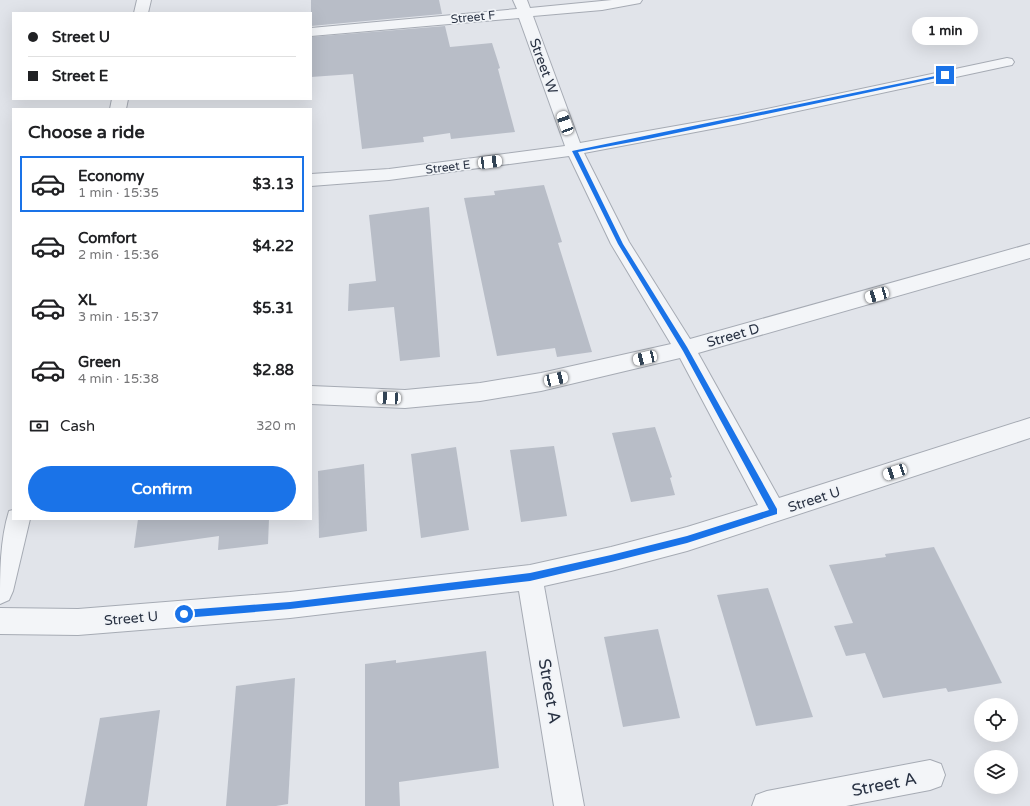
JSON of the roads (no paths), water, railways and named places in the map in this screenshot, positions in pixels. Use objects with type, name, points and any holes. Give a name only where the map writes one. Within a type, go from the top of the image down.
[{"type":"street","points":[[141,12],[144,0]]},
{"type":"street","name":"Street F","points":[[312,32],[522,6],[602,6],[635,0]]},
{"type":"street","name":"Street W","points":[[522,6],[575,151],[620,244],[685,349],[774,512]]},
{"type":"street","name":"Street E","points":[[312,180],[342,180],[575,151],[648,138],[1007,62]]},
{"type":"street","name":"Street D","points":[[312,395],[405,399],[480,392],[541,382],[685,349],[1030,251]]},
{"type":"street","name":"Street U","points":[[0,621],[78,622],[274,607],[530,577],[611,559],[687,539],[1030,428]]},
{"type":"street","points":[[0,591],[18,520]]},
{"type":"street","name":"Street A","points":[[530,577],[569,806]]},
{"type":"street","name":"Street A","points":[[766,806],[930,775]]}]
